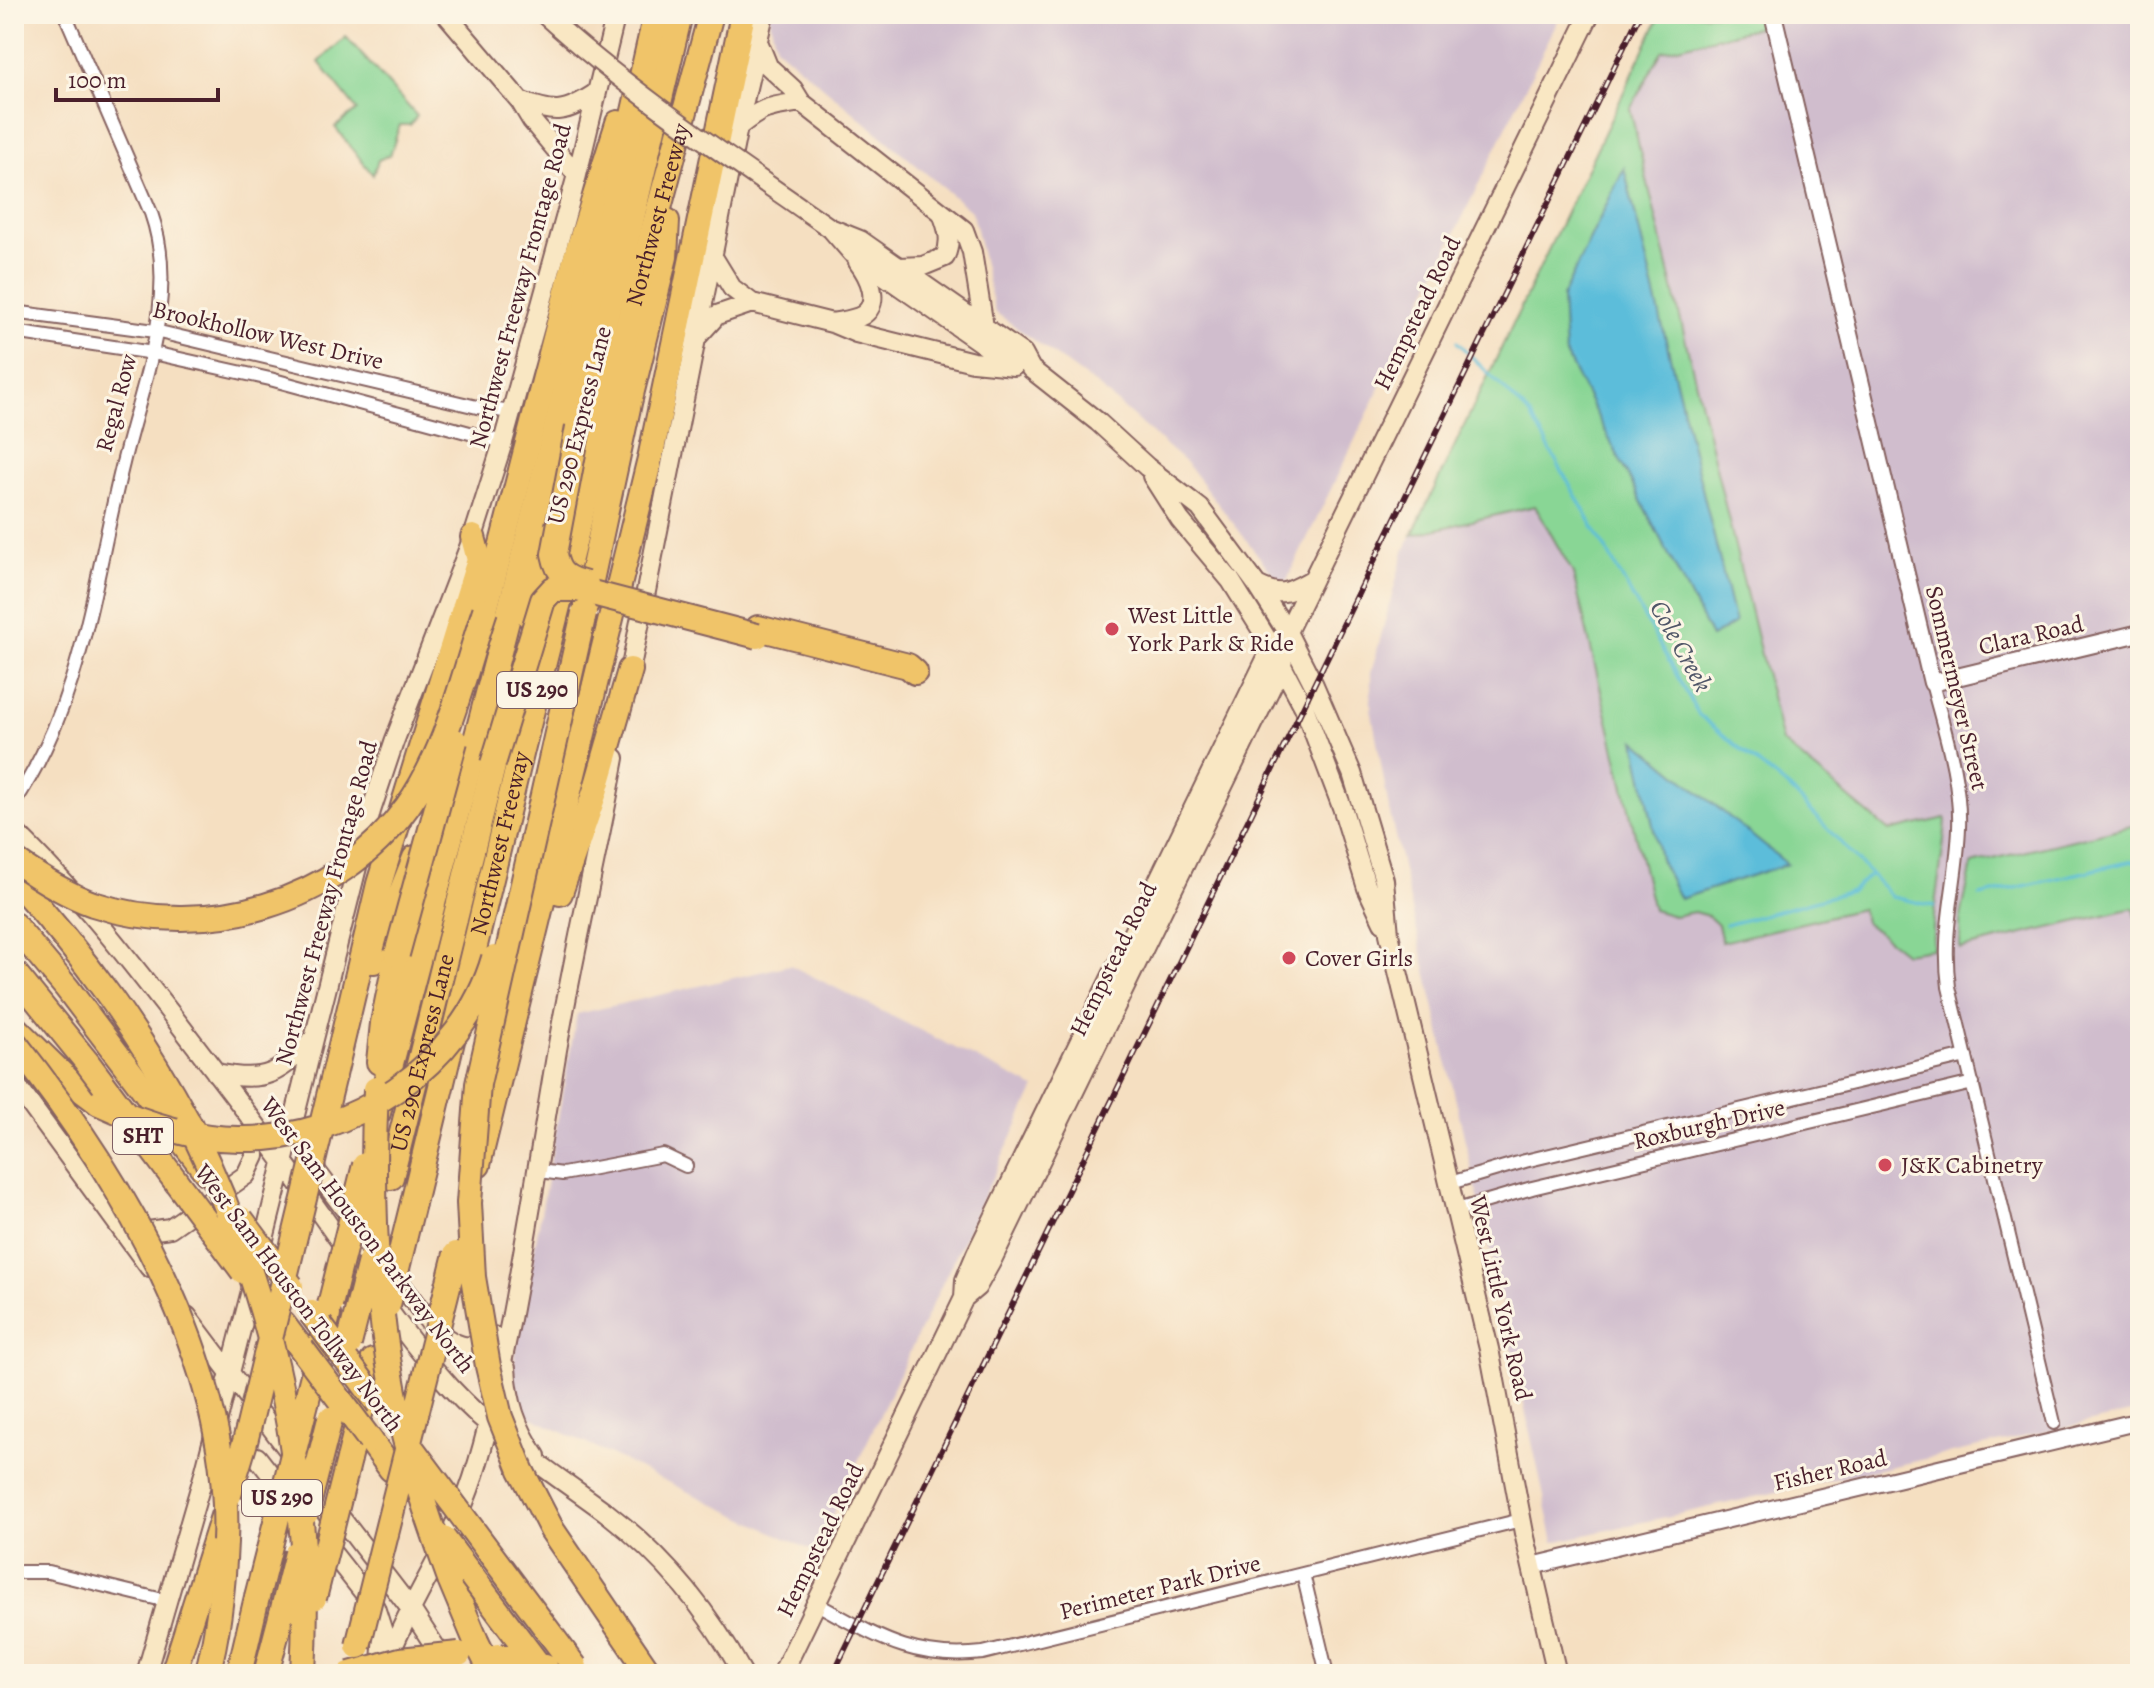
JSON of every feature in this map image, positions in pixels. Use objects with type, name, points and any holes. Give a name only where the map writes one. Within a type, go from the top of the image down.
[{"type":"highway","name":"Northwest Freeway","points":[[239,1674],[368,1151],[613,204],[656,14]]},
{"type":"highway","name":"US 290 Express Lane","points":[[266,1674],[680,14]]},
{"type":"highway","name":"Northwest Freeway","points":[[294,1674],[635,298],[711,14]]},
{"type":"highway","points":[[570,1674],[517,1659],[459,1654],[400,1660],[351,1674],[502,1070],[651,454],[743,14]]},
{"type":"highway","points":[[492,1674],[454,1589],[427,1514],[394,1392],[382,1318],[374,1237],[373,1158],[383,1023],[397,954],[471,681],[485,610],[547,365],[601,173],[644,58]]},
{"type":"highway","points":[[650,1674],[552,1530],[521,1470],[500,1417],[473,1277],[469,1203],[478,1084],[629,403],[665,257],[668,179]]},
{"type":"highway","points":[[493,764],[543,600],[553,589],[577,589],[757,632],[908,666],[915,672],[906,673],[757,632],[578,582],[564,576],[557,568],[554,554],[578,427]]},
{"type":"highway","points":[[338,1076],[379,884],[479,560],[473,537]]},
{"type":"highway","points":[[14,860],[41,878],[93,904],[172,919],[246,912],[278,903],[309,889],[337,873],[379,840],[420,787],[442,741],[485,610]]},
{"type":"highway","points":[[173,1674],[245,1442],[293,1242],[359,1005],[383,937],[500,648]]},
{"type":"highway","points":[[502,1070],[595,792],[630,670]]},
{"type":"highway","points":[[14,1027],[67,1079],[99,1103],[141,1123],[191,1134],[239,1139],[284,1136],[339,1121],[388,1095],[419,1072],[448,1042],[470,1012],[488,979],[507,912],[532,850]]},
{"type":"highway","points":[[14,879],[64,934],[124,1014],[160,1070],[207,1161],[240,1240],[267,1321],[290,1424],[303,1527],[306,1615],[303,1674]]},
{"type":"highway","name":"West Sam Houston Tollway North","points":[[14,925],[91,1018],[580,1674]]},
{"type":"highway","name":"West Sam Houston Tollway North","points":[[14,972],[96,1074],[545,1674]]},
{"type":"highway","points":[[14,1042],[81,1131],[120,1193],[161,1271],[210,1404],[220,1457],[226,1527],[223,1586],[207,1674]]},
{"type":"main road","points":[[446,14],[520,101],[532,121],[577,175]]},
{"type":"main road","name":"West Little York Road","points":[[544,14],[665,112],[830,228],[860,240],[1023,354],[1022,368]]},
{"type":"main road","name":"Northwest Freeway Frontage Road","points":[[146,1674],[204,1474],[371,811],[394,742],[473,537],[503,442],[577,175],[616,14]]},
{"type":"main road","points":[[382,1674],[410,1608],[446,1546],[473,1478],[488,1425],[539,1171],[557,1049],[603,824],[630,670],[738,127],[764,14]]},
{"type":"main road","name":"Hempstead Road","points":[[964,1298],[977,1287],[991,1262],[1282,665],[1287,632],[1590,14]]},
{"type":"main road","points":[[757,39],[768,66],[793,89],[801,102],[964,230],[969,240],[984,327]]},
{"type":"main road","points":[[520,101],[550,111],[563,111],[596,93]]},
{"type":"main road","points":[[738,127],[758,111],[770,106],[801,102]]},
{"type":"main road","points":[[899,267],[923,266],[945,257],[949,233],[942,213]]},
{"type":"main road","name":"West Little York Road","points":[[830,228],[852,253],[1098,422],[1147,467],[1200,508],[1257,585],[1287,632],[1314,685],[1352,773],[1384,880],[1389,934],[1495,1375],[1521,1520],[1557,1674]]},
{"type":"main road","points":[[832,323],[866,313],[872,302],[873,293],[867,274],[852,253]]},
{"type":"main road","points":[[713,257],[732,288],[752,303],[973,362],[1022,368]]},
{"type":"main road","points":[[698,336],[717,315],[752,303]]},
{"type":"main road","name":"West Little York Road","points":[[1147,467],[1180,520],[1231,581],[1304,707],[1328,766],[1367,888],[1389,934]]},
{"type":"main road","points":[[1257,585],[1279,594],[1313,579]]},
{"type":"main road","name":"Hempstead Road","points":[[782,1674],[964,1298],[965,1280],[976,1254],[1272,647],[1287,632]]},
{"type":"main road","name":"West Sam Houston Parkway North","points":[[14,831],[55,870],[111,937],[284,1162],[414,1345],[488,1425],[546,1471],[609,1514],[654,1555],[708,1618],[743,1674]]},
{"type":"main road","points":[[216,1073],[239,1077],[272,1074],[286,1066],[314,1038]]},
{"type":"main road","points":[[14,1082],[117,1224],[410,1608],[453,1674]]},
{"type":"main road","points":[[300,1098],[308,1148],[317,1172],[433,1327],[451,1344],[471,1348],[484,1344],[495,1335],[513,1309]]},
{"type":"main road","points":[[117,1224],[148,1231],[170,1228],[246,1175],[255,1156],[253,1121]]},
{"type":"main road","points":[[505,1349],[512,1411],[524,1439],[546,1471]]},
{"type":"main road","points":[[204,1474],[226,1455],[240,1453],[257,1457],[375,1607],[383,1632],[382,1674]]},
{"type":"street","name":"Regal Row","points":[[14,803],[33,775],[67,697],[91,612],[123,463],[153,353],[162,274],[157,230],[65,14]]},
{"type":"street","name":"Sommermeyer Street","points":[[1773,14],[1959,797],[1958,846],[1949,897],[1945,959],[2054,1423]]},
{"type":"street","name":"Brookhollow West Drive","points":[[14,312],[155,331],[477,407],[511,412]]},
{"type":"street","points":[[31,335],[34,314]]},
{"type":"street","name":"Brookhollow West Drive","points":[[14,332],[153,353],[270,379],[503,442]]},
{"type":"street","name":"Clara Road","points":[[1932,683],[2140,633]]},
{"type":"street","name":"Roxburgh Drive","points":[[1450,1183],[1605,1142],[1966,1056]]},
{"type":"street","name":"Roxburgh Drive","points":[[1457,1210],[1612,1169],[1973,1083]]},
{"type":"street","points":[[1750,1109],[1757,1135]]},
{"type":"street","points":[[1605,1142],[1612,1169]]},
{"type":"street","points":[[539,1171],[563,1174],[663,1155],[686,1166]]},
{"type":"street","name":"Fisher Road","points":[[1532,1566],[2140,1421]]},
{"type":"street","name":"Perimeter Park Drive","points":[[815,1603],[886,1641],[912,1651],[970,1654],[1521,1520]]},
{"type":"street","points":[[14,1572],[48,1572],[167,1601]]},
{"type":"street","points":[[1303,1574],[1327,1674]]},
{"type":"shaded area","points":[[769,14],[1561,14],[1286,582],[1275,577],[1187,464],[1099,387],[995,312],[972,212],[776,47]]},
{"type":"shaded area","points":[[1661,14],[2140,14],[2140,1411],[1554,1542],[1390,814],[1371,708],[1371,673],[1404,551]]},
{"type":"shaded area","points":[[790,965],[1035,1088],[815,1552],[518,1411],[511,1379],[577,1014]]},
{"type":"green space","points":[[1661,14],[1760,14],[1763,26],[1662,51],[1630,109],[1782,742],[1889,831],[1946,818],[1933,949],[1905,953],[1865,922],[1861,909],[1722,942],[1718,925],[1708,916],[1694,912],[1674,916],[1653,910],[1573,573],[1535,506],[1412,535]]},
{"type":"green space","points":[[346,37],[417,116],[410,125],[400,125],[390,155],[378,160],[373,175],[335,127],[357,110],[319,62]]},
{"type":"green space","points":[[2140,824],[2140,932],[2134,908],[1960,949],[1960,921],[1972,864]]},
{"type":"water","points":[[1624,168],[1735,623],[1711,637],[1565,353],[1562,297]]},
{"type":"water","points":[[1635,740],[1787,864],[1680,899],[1660,859]]},
{"type":"waterway","name":"Cole Creek","points":[[1457,342],[1531,416],[1699,715],[1792,791],[1892,897],[1934,906]]},
{"type":"waterway","name":"Cole Creek","points":[[1980,896],[2133,861],[2140,867]]},
{"type":"waterway","points":[[1726,925],[1851,891],[1870,875]]},
{"type":"railway","points":[[833,1674],[1640,14]]},
{"type":"place","name":"West Little York Park & Ride","points":[[1112,629]]},
{"type":"place","name":"Cover Girls","points":[[1289,958]]},
{"type":"place","name":"J&K Cabinetry","points":[[1885,1165]]}]
